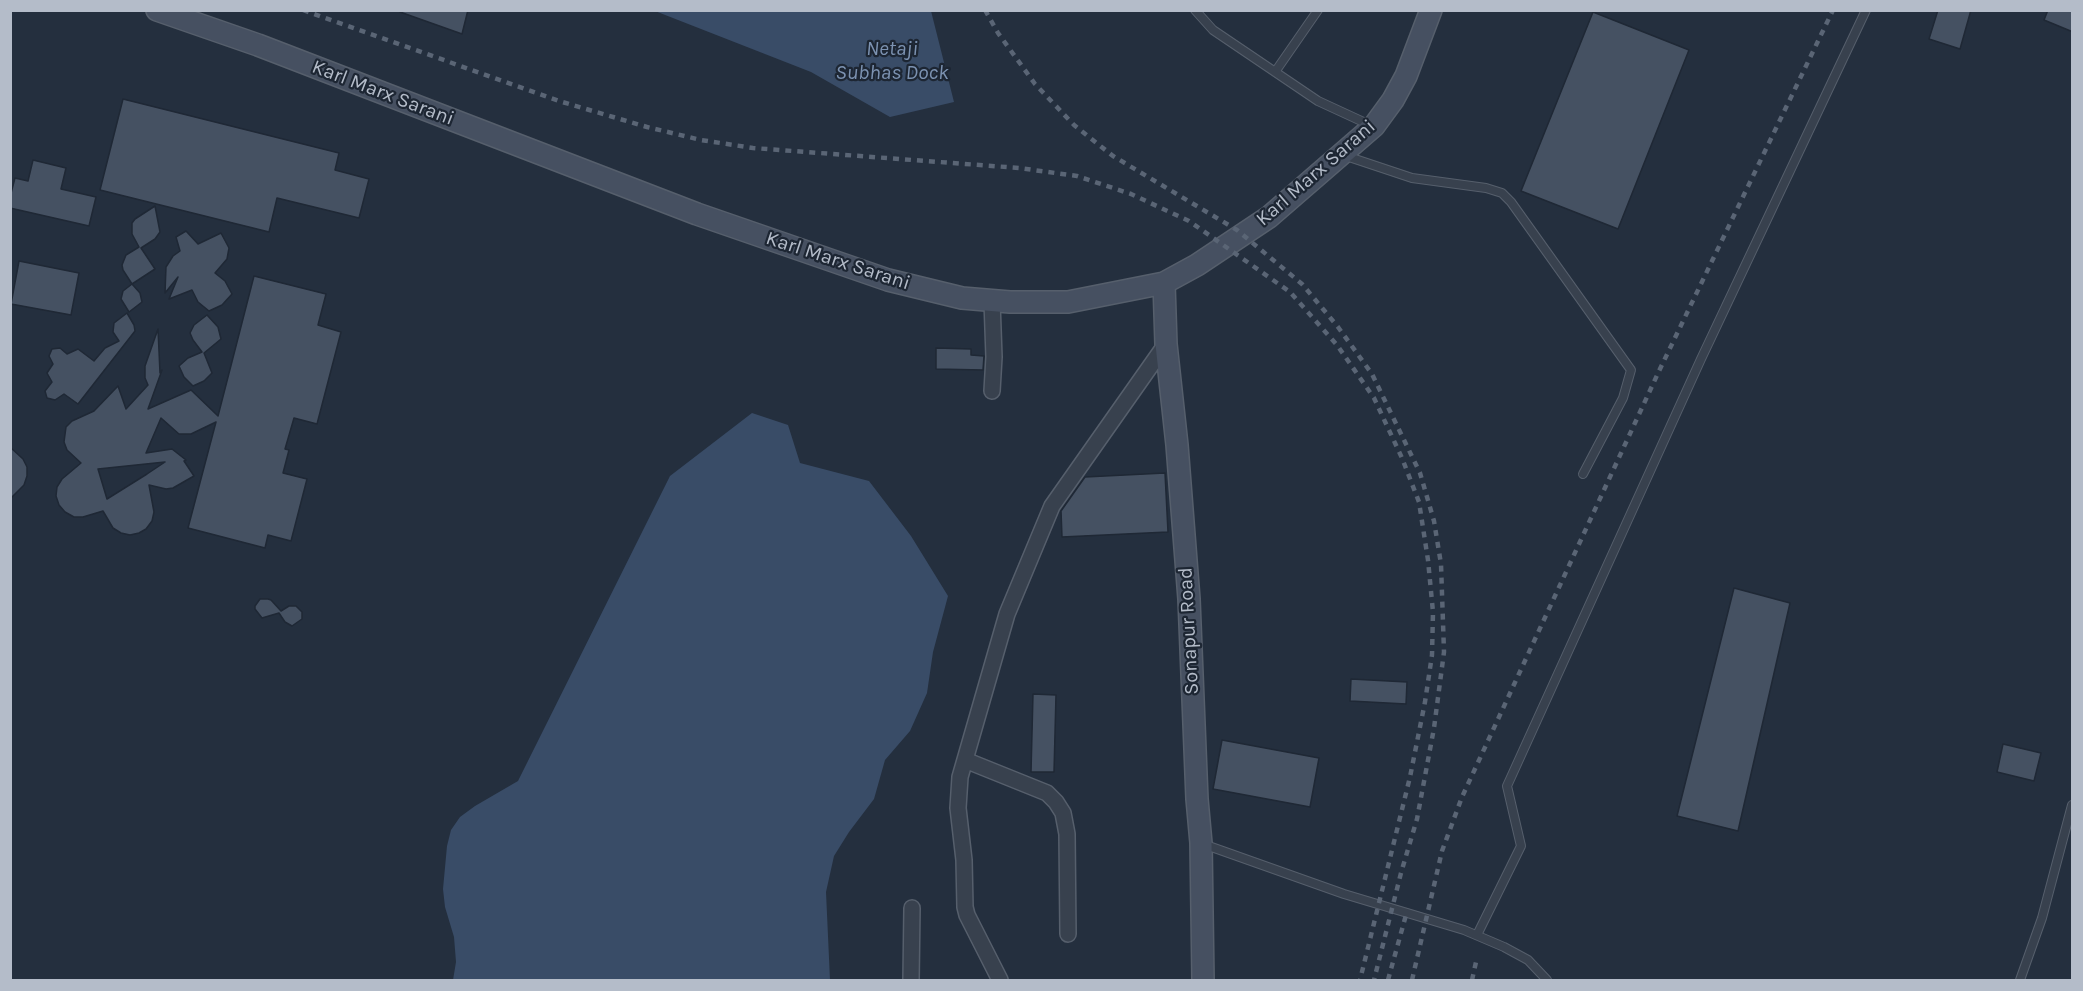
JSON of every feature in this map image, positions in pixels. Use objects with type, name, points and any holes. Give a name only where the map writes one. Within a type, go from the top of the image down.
[{"type":"main road","name":"Karl Marx Sarani","points":[[157,10],[258,45],[697,214],[888,280],[962,298],[992,301],[1068,302],[1164,283],[1197,265],[1269,217],[1374,126],[1393,100],[1406,76],[1431,10]]},
{"type":"main road","name":"Sonapur Road","points":[[1164,283],[1166,344],[1177,445],[1189,599],[1197,799],[1201,843],[1203,981]]},
{"type":"street","points":[[992,301],[994,357],[992,391]]},
{"type":"street","points":[[1000,981],[965,907],[964,860],[958,808],[960,777],[1008,614],[1052,506],[1166,344]]},
{"type":"street","points":[[965,760],[1047,793],[1063,813],[1067,834],[1068,934]]},
{"type":"street","points":[[911,981],[912,908]]},
{"type":"lane","points":[[1195,10],[1213,30],[1318,101],[1374,126]]},
{"type":"lane","points":[[1275,72],[1318,10]]},
{"type":"lane","points":[[1477,935],[1521,846],[1507,786],[1701,359],[1866,10]]},
{"type":"lane","points":[[1341,155],[1412,178],[1486,188],[1502,193],[1511,202],[1631,370],[1623,398],[1583,474]]},
{"type":"lane","points":[[2020,981],[2042,918],[2073,805]]},
{"type":"lane","points":[[1201,843],[1344,894],[1477,935],[1528,960],[1547,981]]},
{"type":"water","name":"Netaji Subhas Dock","points":[[655,11],[931,11],[954,102],[890,117],[811,72]]},
{"type":"water","points":[[752,413],[788,425],[800,463],[869,481],[911,536],[948,596],[933,652],[927,693],[910,731],[885,760],[874,799],[834,856],[826,892],[830,980],[453,980],[456,962],[454,937],[445,907],[443,889],[447,846],[451,830],[460,817],[475,806],[518,781],[670,476]]},
{"type":"building","points":[[400,10],[468,10],[462,34],[400,12]]},
{"type":"building","points":[[1938,10],[1971,10],[1960,49],[1929,39]]},
{"type":"building","points":[[2048,10],[2073,10],[2073,32],[2044,20]]},
{"type":"building","points":[[1593,12],[1689,50],[1618,229],[1521,191]]},
{"type":"building","points":[[123,99],[339,153],[335,170],[369,179],[359,218],[277,198],[269,232],[100,190]]},
{"type":"building","points":[[33,160],[66,168],[61,189],[96,197],[89,226],[10,208],[10,197],[15,178],[28,181]]},
{"type":"building","points":[[155,206],[160,232],[155,239],[141,248],[155,269],[132,284],[122,265],[126,255],[139,247],[132,234],[132,223]]},
{"type":"building","points":[[186,231],[198,244],[221,233],[229,248],[227,259],[215,273],[225,281],[232,294],[222,305],[209,311],[198,302],[192,290],[169,299],[178,277],[165,293],[166,267],[173,256],[180,251],[176,237]]},
{"type":"building","points":[[19,261],[79,273],[71,315],[11,304]]},
{"type":"building","points":[[254,276],[326,294],[318,325],[341,332],[317,424],[294,418],[285,449],[289,450],[283,473],[307,479],[291,541],[268,535],[265,548],[188,528],[216,422],[191,434],[179,434],[161,418],[146,453],[172,449],[186,460],[184,461],[194,476],[173,488],[166,489],[149,485],[154,512],[152,521],[146,529],[139,533],[130,535],[121,533],[113,528],[103,511],[83,517],[74,517],[59,505],[56,496],[57,487],[62,479],[81,463],[67,450],[64,442],[66,427],[72,421],[94,411],[118,386],[126,409],[148,385],[145,378],[145,366],[158,329],[160,373],[162,370],[148,409],[191,390],[218,416]],"holes":[[[165,462],[107,499],[98,469]]]},
{"type":"building","points":[[132,284],[140,293],[142,302],[129,312],[121,299],[123,291]]},
{"type":"building","points":[[127,313],[135,331],[78,404],[64,394],[55,400],[47,398],[45,391],[52,382],[47,373],[53,364],[49,356],[52,349],[60,348],[67,354],[78,349],[94,361],[105,348],[119,341],[113,332],[114,323]]},
{"type":"building","points":[[207,315],[218,327],[221,339],[204,353],[212,373],[204,381],[193,386],[184,377],[179,366],[188,358],[202,352],[190,333],[194,325]]},
{"type":"building","points":[[936,348],[971,349],[971,355],[984,356],[983,370],[936,369]]},
{"type":"building","points":[[10,447],[23,459],[27,467],[27,476],[24,485],[10,499]]},
{"type":"building","points":[[1165,473],[1168,532],[1062,537],[1061,511],[1085,477]]},
{"type":"building","points":[[1734,588],[1790,603],[1738,831],[1677,816]]},
{"type":"building","points":[[260,599],[271,600],[281,611],[289,606],[296,606],[302,612],[302,619],[292,626],[285,622],[279,613],[262,618],[255,609]]},
{"type":"building","points":[[1351,679],[1407,682],[1406,704],[1350,701]]},
{"type":"building","points":[[1033,694],[1056,695],[1054,772],[1031,772]]},
{"type":"building","points":[[1222,740],[1319,758],[1310,807],[1213,789]]},
{"type":"building","points":[[2003,744],[2041,753],[2034,781],[1997,772]]},
{"type":"railway","points":[[303,10],[559,101],[701,140],[753,148],[1019,168],[1077,176],[1131,194],[1189,221],[1290,292],[1337,345],[1374,398],[1402,458],[1419,502],[1428,560],[1433,612],[1432,655],[1425,702],[1410,777],[1360,980]]},
{"type":"railway","points":[[985,10],[998,33],[1035,84],[1074,125],[1113,156],[1237,230],[1302,284],[1338,327],[1372,374],[1420,473],[1434,521],[1441,564],[1444,652],[1434,728],[1417,819],[1374,980]]},
{"type":"railway","points":[[1412,980],[1442,851],[1462,797],[1659,371],[1833,10]]},
{"type":"railway","points":[[1388,980],[1406,915]]},
{"type":"railway","points":[[1472,980],[1476,962]]}]
